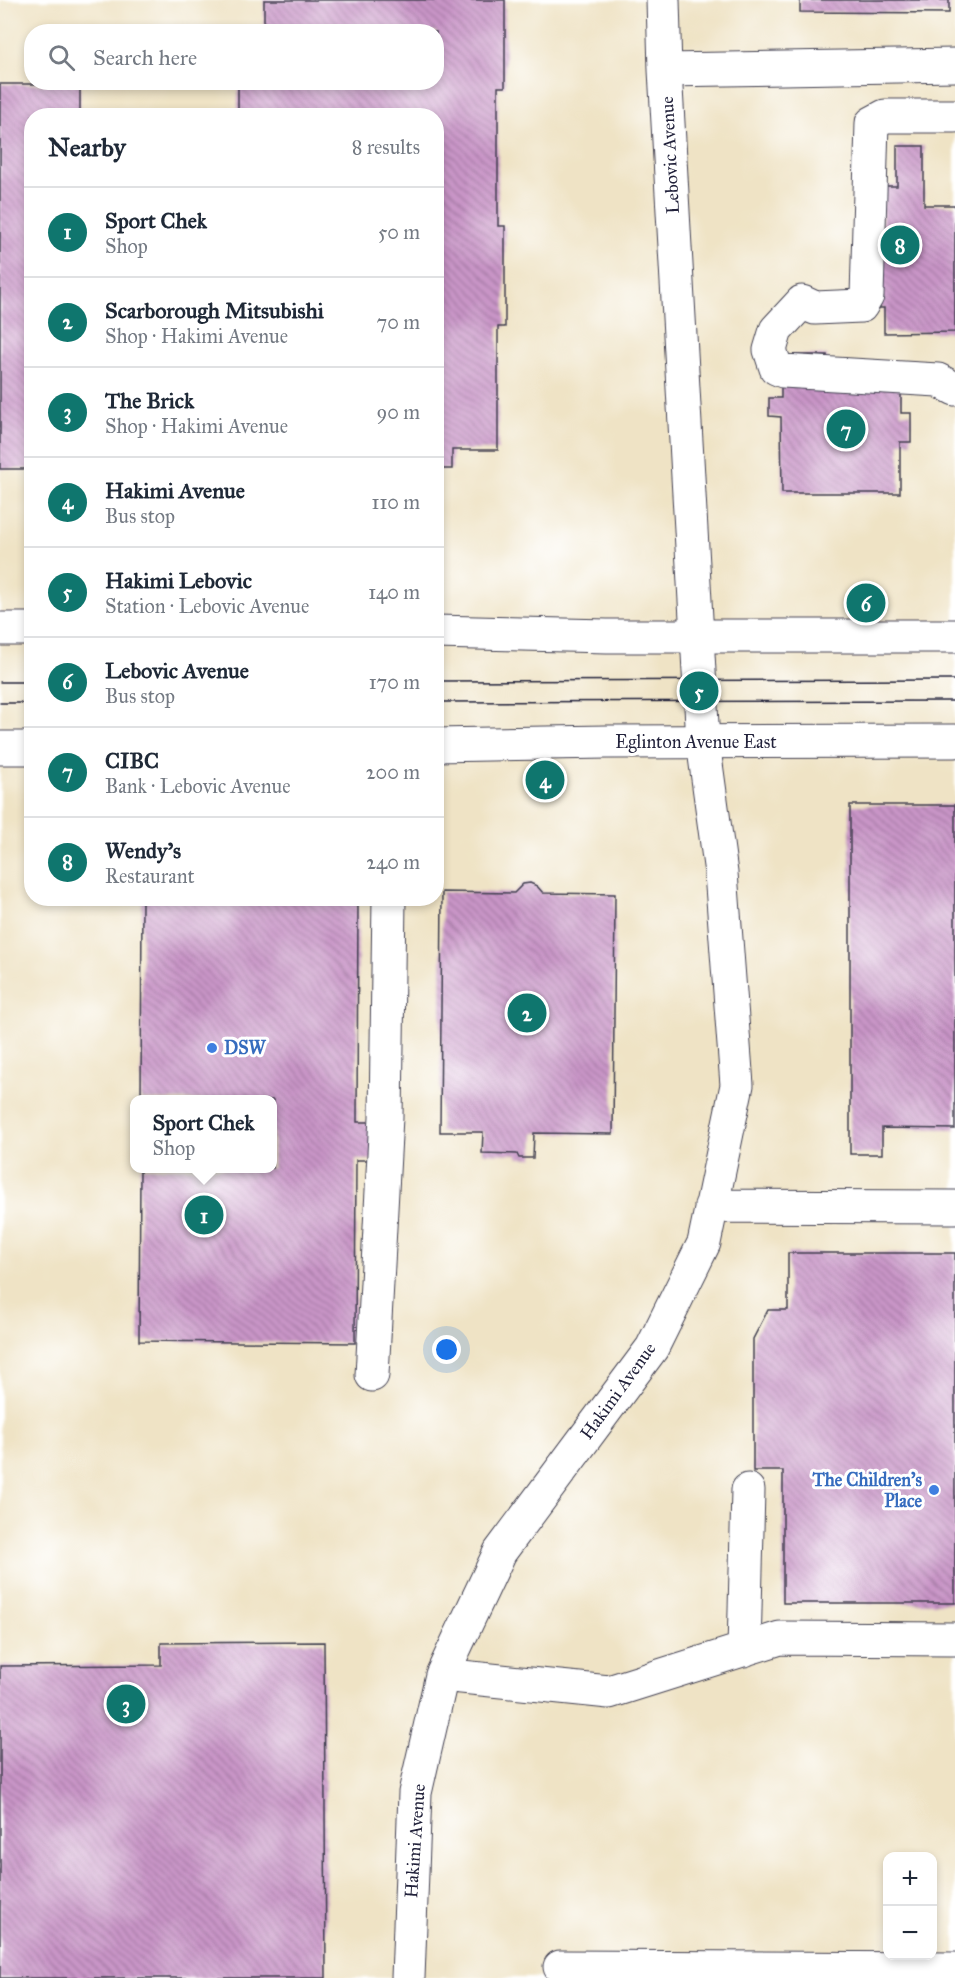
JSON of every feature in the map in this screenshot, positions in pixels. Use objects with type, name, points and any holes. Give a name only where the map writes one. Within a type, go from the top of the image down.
[{"type":"street","name":"Lebovic Avenue","points":[[663,0],[703,742]]},
{"type":"street","points":[[665,70],[955,65]]},
{"type":"street","points":[[955,116],[885,116],[872,123],[867,296],[861,306],[815,308],[802,302],[776,330],[770,350],[776,368],[783,371],[938,380],[955,389]]},
{"type":"street","points":[[0,629],[24,629]]},
{"type":"street","points":[[444,632],[607,636],[955,636]]},
{"type":"street","name":"Eglinton Avenue East","points":[[444,745],[955,741]]},
{"type":"street","name":"Hakimi Avenue","points":[[408,1978],[415,1793],[442,1675],[500,1552],[652,1348],[704,1243],[737,1085],[721,873],[703,742]]},
{"type":"street","points":[[0,748],[24,748]]},
{"type":"street","points":[[372,1375],[386,1117],[389,906]]},
{"type":"street","points":[[711,1206],[955,1207]]},
{"type":"street","points":[[744,1650],[748,1491]]},
{"type":"street","points":[[442,1675],[609,1692],[780,1638],[955,1639]]},
{"type":"street","points":[[560,1967],[955,1969]]},
{"type":"building","points":[[264,0],[505,0],[505,87],[498,87],[498,226],[505,226],[505,327],[498,327],[498,450],[452,450],[452,469],[444,469],[444,108],[238,108],[238,90],[444,90],[444,24],[264,24]]},
{"type":"building","points":[[800,0],[949,0],[949,13],[800,12]]},
{"type":"building","points":[[0,84],[24,84],[24,90],[80,90],[80,108],[24,108],[24,469],[0,469]]},
{"type":"building","points":[[897,146],[924,146],[924,205],[955,205],[955,332],[884,333],[884,308],[877,308],[884,186],[897,186]]},
{"type":"building","points":[[792,355],[827,355],[827,378],[901,378],[901,413],[911,413],[911,442],[900,442],[900,493],[782,493],[781,417],[769,416],[769,398],[781,398],[781,378]]},
{"type":"building","points":[[850,805],[955,805],[955,1129],[882,1128],[882,1154],[850,1154]]},
{"type":"building","points":[[530,883],[537,886],[543,893],[615,894],[613,1134],[534,1133],[533,1158],[519,1158],[517,1154],[482,1153],[483,1132],[440,1132],[442,906],[444,906],[444,892],[514,893],[523,884]]},
{"type":"building","points":[[142,906],[358,906],[357,1122],[377,1122],[377,1160],[356,1160],[355,1343],[139,1341],[140,1173],[277,1173],[277,1095],[141,1095]]},
{"type":"building","points":[[788,1253],[955,1253],[955,1603],[783,1603],[783,1471],[753,1471],[753,1339],[768,1310],[788,1310]]},
{"type":"building","points":[[324,1642],[326,1978],[0,1978],[0,1666],[161,1665],[161,1643]]},
{"type":"tram line","points":[[444,681],[955,680]]},
{"type":"tram line","points":[[0,682],[24,682]]},
{"type":"tram line","points":[[444,702],[955,701]]},
{"type":"tram line","points":[[0,703],[24,703]]},
{"type":"place","name":"Wendy's","points":[[900,245]]},
{"type":"place","name":"CIBC","points":[[846,429]]},
{"type":"place","name":"Lebovic Avenue","points":[[866,603]]},
{"type":"place","name":"Hakimi Lebovic","points":[[699,691]]},
{"type":"place","name":"Hakimi Avenue","points":[[545,780]]},
{"type":"place","name":"Scarborough Mitsubishi","points":[[527,1013]]},
{"type":"place","name":"DSW","points":[[212,1048]]},
{"type":"place","name":"Sport Chek","points":[[204,1215]]},
{"type":"place","name":"The Children's Place","points":[[934,1490]]},
{"type":"place","name":"The Brick","points":[[126,1704]]}]
